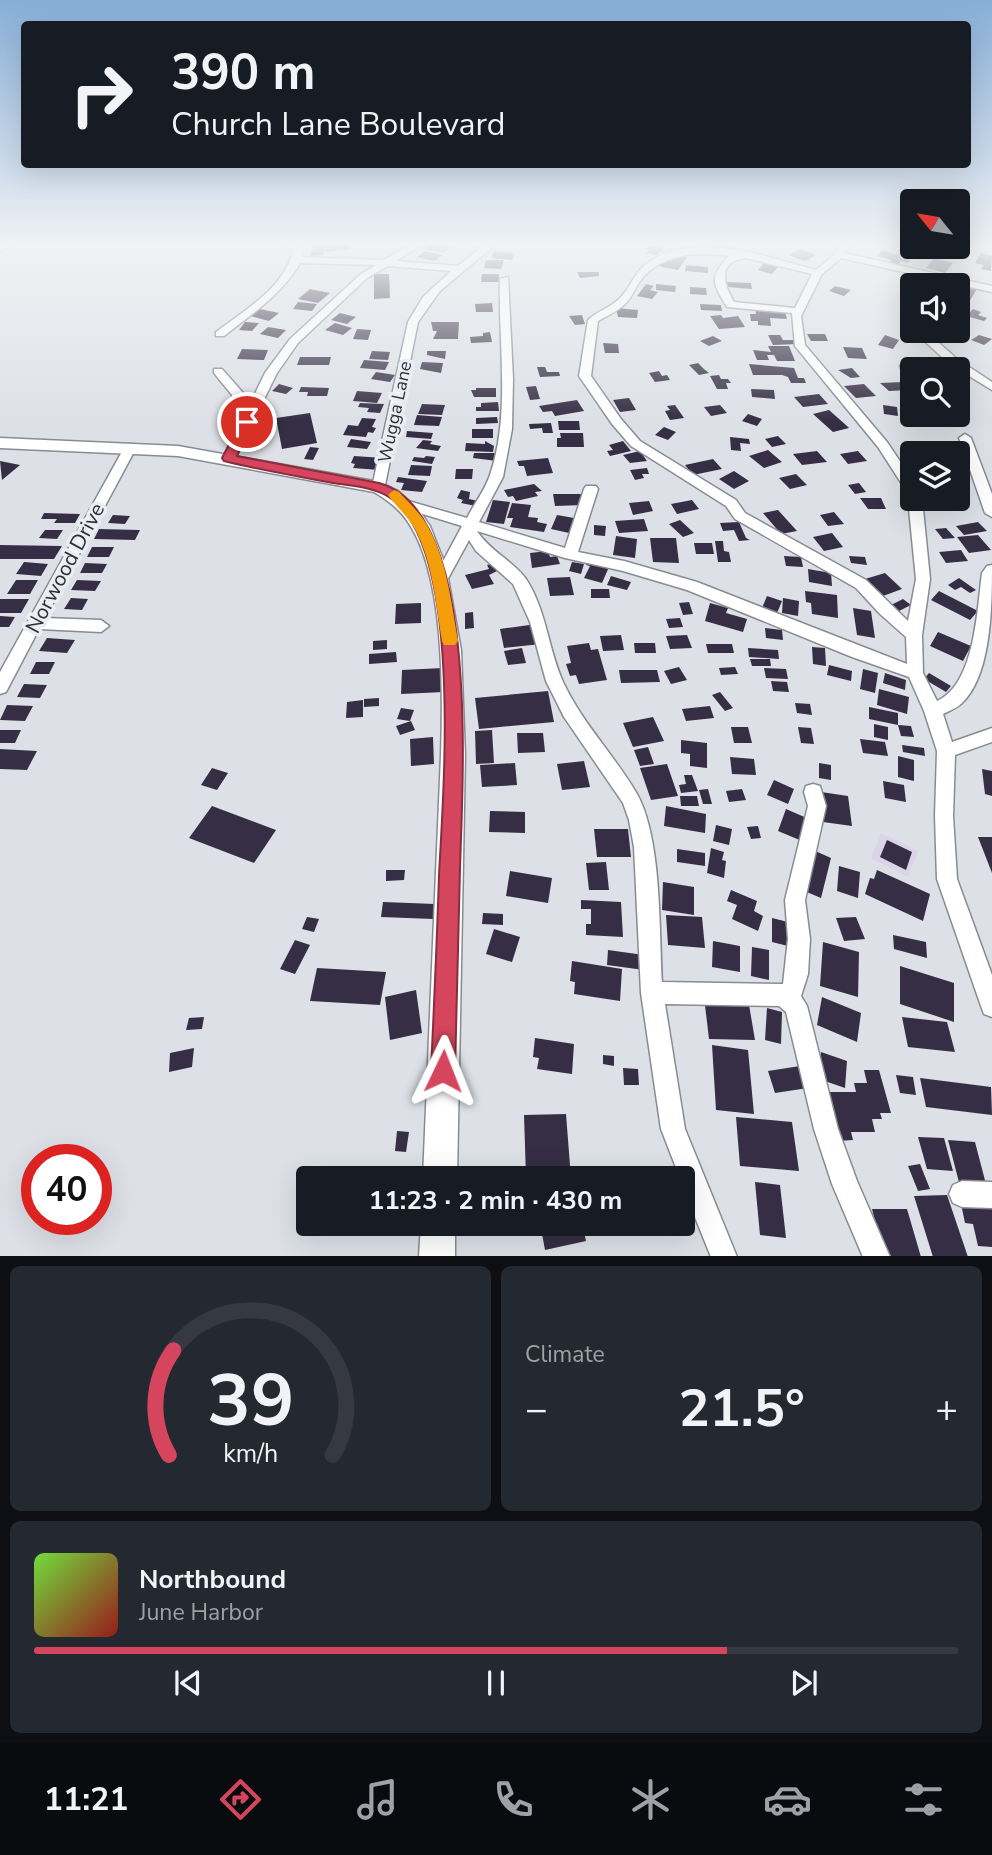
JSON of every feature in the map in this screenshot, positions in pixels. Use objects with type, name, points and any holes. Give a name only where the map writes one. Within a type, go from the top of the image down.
[{"type":"street","points":[[220,334],[257,304]]},
{"type":"street","points":[[229,458],[271,373],[294,341],[334,304]]},
{"type":"street","name":"Wugga Lane","points":[[379,487],[413,322],[422,304]]},
{"type":"street","points":[[440,580],[496,477],[503,451],[505,304]]},
{"type":"street","points":[[618,304],[593,320],[584,376],[628,436],[645,452],[731,503],[740,516],[861,584],[914,635]]},
{"type":"street","points":[[730,304],[799,311]]},
{"type":"street","points":[[803,304],[796,316],[800,346],[883,445],[900,471]]},
{"type":"street","points":[[933,343],[949,357]]},
{"type":"street","points":[[218,371],[238,394],[239,416],[247,422]]},
{"type":"street","points":[[970,372],[992,387]]},
{"type":"street","points":[[965,438],[992,513]]},
{"type":"street","points":[[0,443],[178,451],[229,458],[379,487],[405,504],[420,526],[440,580],[450,644],[454,723],[440,1166]]},
{"type":"street","name":"Norwood Drive","points":[[0,687],[130,448]]},
{"type":"street","points":[[570,555],[590,489]]},
{"type":"street","points":[[405,504],[469,526],[570,555],[624,566],[692,586],[915,673]]},
{"type":"street","points":[[916,511],[923,579],[914,635],[915,673],[933,711],[946,751],[944,816],[947,879],[992,1006]]},
{"type":"street","points":[[469,526],[481,548],[519,581],[538,622],[554,681],[570,712],[630,799],[639,820],[644,847],[652,993],[673,1129],[724,1256]]},
{"type":"street","points":[[933,711],[958,697],[971,670],[982,627],[989,573],[992,570]]},
{"type":"street","points":[[35,623],[101,626]]},
{"type":"street","points":[[946,751],[992,735]]},
{"type":"street","points":[[789,1000],[797,974],[799,939],[794,900],[817,806],[813,792]]},
{"type":"street","points":[[652,993],[783,995],[796,1006],[810,1074],[841,1173],[877,1256]]},
{"type":"street","points":[[962,1194],[992,1195]]},
{"type":"street","points":[[437,1256],[438,1236]]},
{"type":"shaded area","points":[[881,833],[918,851],[908,877],[871,858]]},
{"type":"building","points":[[297,304],[317,304],[312,311],[293,309]]},
{"type":"building","points":[[475,304],[492,304],[493,312],[476,312]]},
{"type":"building","points":[[700,304],[721,305],[722,311],[701,310]]},
{"type":"building","points":[[616,308],[638,310],[637,318],[618,317]]},
{"type":"building","points":[[260,309],[279,313],[269,321],[250,316]]},
{"type":"building","points":[[755,309],[785,311],[787,319],[770,318],[771,326],[758,325],[758,321],[751,321],[750,314],[756,314]]},
{"type":"building","points":[[973,309],[981,312],[978,315],[987,318],[984,321],[970,317]]},
{"type":"building","points":[[340,313],[356,317],[347,324],[331,320]]},
{"type":"building","points":[[582,315],[585,324],[575,325],[569,316]]},
{"type":"building","points":[[721,315],[723,318],[738,316],[745,327],[719,329],[710,316]]},
{"type":"building","points":[[245,322],[259,323],[252,331],[239,330]]},
{"type":"building","points":[[431,322],[459,322],[458,339],[433,339],[437,331],[433,331]]},
{"type":"building","points":[[335,323],[352,328],[343,335],[325,330]]},
{"type":"building","points":[[268,327],[286,330],[278,338],[260,334]]},
{"type":"building","points":[[357,329],[371,330],[368,340],[353,339]]},
{"type":"building","points":[[490,332],[492,342],[471,343],[470,337],[483,336],[483,333]]},
{"type":"building","points":[[807,334],[825,334],[828,341],[811,341]]},
{"type":"building","points":[[768,335],[780,335],[783,340],[795,340],[798,344],[773,345]]},
{"type":"building","points":[[885,335],[899,340],[893,349],[878,345]]},
{"type":"building","points":[[979,335],[992,339],[984,345],[971,340]]},
{"type":"building","points":[[713,336],[722,341],[709,346],[700,341]]},
{"type":"building","points":[[603,343],[618,344],[619,353],[605,353]]},
{"type":"building","points":[[768,346],[789,346],[795,361],[777,361],[774,355],[767,355],[769,360],[757,360],[753,350],[771,352]]},
{"type":"building","points":[[843,347],[862,348],[867,359],[848,358]]},
{"type":"building","points":[[242,349],[268,350],[264,360],[237,359]]},
{"type":"building","points":[[372,351],[390,352],[388,360],[369,359]]},
{"type":"building","points":[[427,351],[446,351],[445,359],[427,355]]},
{"type":"building","points":[[300,357],[331,357],[329,365],[297,365]]},
{"type":"building","points":[[364,360],[389,362],[385,370],[360,368]]},
{"type":"building","points":[[422,362],[443,363],[441,373],[420,369]]},
{"type":"building","points":[[698,363],[709,373],[699,375],[689,365]]},
{"type":"building","points":[[749,364],[794,368],[798,378],[804,378],[806,383],[791,383],[788,377],[782,375],[753,375]]},
{"type":"building","points":[[537,367],[545,367],[547,372],[559,372],[560,376],[540,377]]},
{"type":"building","points":[[852,368],[860,377],[851,378],[838,370]]},
{"type":"building","points":[[659,371],[670,380],[655,382],[649,373]]},
{"type":"building","points":[[376,372],[395,375],[390,382],[371,379]]},
{"type":"building","points":[[719,375],[721,379],[728,379],[731,383],[726,383],[728,389],[717,389],[710,376]]},
{"type":"building","points":[[900,382],[900,390],[889,391],[880,383]]},
{"type":"building","points":[[279,384],[293,388],[286,394],[272,391]]},
{"type":"building","points":[[864,384],[876,396],[856,398],[844,386]]},
{"type":"building","points":[[536,386],[540,399],[530,400],[526,387]]},
{"type":"building","points":[[301,387],[329,388],[327,396],[307,396],[308,392],[299,392]]},
{"type":"building","points":[[496,388],[496,397],[474,397],[471,390]]},
{"type":"building","points":[[751,389],[774,390],[775,399],[752,397]]},
{"type":"building","points":[[357,391],[382,393],[377,403],[353,401]]},
{"type":"building","points":[[819,394],[828,404],[803,407],[794,397]]},
{"type":"building","points":[[629,398],[636,410],[620,412],[613,400]]},
{"type":"building","points":[[577,400],[584,411],[555,416],[552,411],[543,412],[539,406]]},
{"type":"building","points":[[498,402],[499,411],[476,411],[476,407],[481,407],[481,403]]},
{"type":"building","points":[[360,403],[384,404],[380,413],[367,412],[369,408],[358,407]]},
{"type":"building","points":[[422,404],[445,405],[442,415],[418,414]]},
{"type":"building","points":[[675,405],[684,418],[670,420],[665,411],[670,410],[667,406]]},
{"type":"building","points":[[720,405],[727,413],[711,416],[704,407]]},
{"type":"building","points":[[883,405],[897,407],[898,416],[884,414]]},
{"type":"building","points":[[829,410],[849,428],[833,432],[813,414]]},
{"type":"building","points":[[310,413],[317,443],[282,449],[276,418]]},
{"type":"building","points":[[748,414],[762,419],[757,426],[742,421]]},
{"type":"building","points":[[417,415],[442,417],[439,426],[414,425]]},
{"type":"building","points":[[497,417],[498,423],[476,424],[476,418]]},
{"type":"building","points":[[362,418],[376,419],[372,427],[376,428],[373,433],[368,432],[366,437],[343,435],[348,425],[358,426]]},
{"type":"building","points":[[558,421],[579,421],[580,430],[559,430]]},
{"type":"building","points":[[551,423],[553,433],[543,433],[542,428],[530,429],[529,424]]},
{"type":"building","points":[[664,427],[676,432],[668,440],[655,435]]},
{"type":"building","points":[[472,429],[493,429],[493,438],[472,438]]},
{"type":"building","points":[[407,431],[433,433],[431,439],[406,437]]},
{"type":"building","points":[[560,433],[583,433],[584,447],[557,447]]},
{"type":"building","points":[[778,436],[786,444],[772,447],[765,439]]},
{"type":"building","points":[[730,437],[749,439],[750,444],[740,443],[741,451],[731,450]]},
{"type":"building","points":[[351,439],[371,442],[367,449],[347,447]]},
{"type":"building","points":[[423,440],[441,446],[438,451],[416,448]]},
{"type":"building","points":[[485,441],[494,446],[493,452],[465,451],[466,443],[485,444]]},
{"type":"building","points":[[623,441],[631,451],[610,456],[607,451],[613,450],[609,445]]},
{"type":"building","points":[[310,447],[319,448],[313,460],[304,459]]},
{"type":"building","points":[[768,450],[782,462],[764,468],[749,456]]},
{"type":"building","points":[[640,451],[647,461],[630,463],[623,455]]},
{"type":"building","points":[[817,451],[827,462],[802,465],[793,454]]},
{"type":"building","points":[[858,451],[867,461],[848,464],[840,454]]},
{"type":"building","points":[[474,453],[497,453],[497,461],[473,458]]},
{"type":"building","points":[[354,456],[383,458],[379,470],[353,468],[355,464],[351,463]]},
{"type":"building","points":[[414,457],[435,457],[432,464],[412,461]]},
{"type":"building","points":[[548,458],[553,473],[527,476],[524,466],[519,466],[517,461]]},
{"type":"building","points":[[713,459],[722,469],[693,475],[685,465]]},
{"type":"building","points":[[0,461],[20,465],[2,480]]},
{"type":"building","points":[[411,465],[432,466],[430,476],[408,475]]},
{"type":"building","points":[[647,468],[649,474],[642,474],[644,478],[635,480],[630,470]]},
{"type":"building","points":[[456,469],[473,469],[472,479],[455,479]]},
{"type":"building","points":[[734,471],[749,481],[734,489],[719,479]]},
{"type":"building","points":[[796,474],[807,485],[790,489],[779,478]]},
{"type":"building","points":[[398,477],[427,481],[422,492],[401,490],[404,483],[396,482]]},
{"type":"building","points":[[859,483],[866,492],[855,494],[848,485]]},
{"type":"building","points":[[534,484],[542,491],[535,492],[538,496],[516,501],[513,496],[508,497],[504,490]]},
{"type":"building","points":[[461,490],[470,492],[469,499],[478,501],[476,506],[461,503],[463,500],[457,498]]},
{"type":"building","points":[[553,494],[581,494],[583,505],[555,506]]},
{"type":"building","points":[[860,498],[881,498],[886,509],[868,509]]},
{"type":"building","points":[[493,500],[510,502],[504,524],[486,522]]},
{"type":"building","points":[[692,500],[699,509],[677,514],[671,504]]},
{"type":"building","points":[[649,501],[653,511],[633,515],[629,503]]},
{"type":"building","points":[[512,503],[531,505],[528,517],[538,518],[537,522],[547,524],[544,532],[510,527],[513,518],[507,518]]},
{"type":"building","points":[[778,510],[797,531],[781,534],[763,513]]},
{"type":"building","points":[[834,512],[844,524],[828,526],[820,515]]},
{"type":"building","points":[[44,513],[80,514],[75,523],[54,523],[57,519],[41,519]]},
{"type":"building","points":[[113,515],[130,516],[125,524],[108,523]]},
{"type":"building","points":[[557,515],[574,518],[569,533],[551,529]]},
{"type":"building","points":[[644,519],[648,531],[619,533],[615,521]]},
{"type":"building","points":[[680,520],[694,533],[683,537],[669,524]]},
{"type":"building","points":[[739,522],[746,538],[750,540],[739,541],[734,530],[723,531],[720,523]]},
{"type":"building","points":[[978,522],[987,531],[964,535],[956,526]]},
{"type":"building","points":[[594,525],[606,526],[605,536],[594,535]]},
{"type":"building","points":[[946,528],[955,538],[943,539],[935,529]]},
{"type":"building","points":[[99,529],[140,530],[135,540],[94,539]]},
{"type":"building","points":[[45,530],[63,530],[57,539],[39,538]]},
{"type":"building","points":[[832,533],[843,547],[824,551],[813,537]]},
{"type":"building","points":[[978,535],[991,550],[969,553],[957,537]]},
{"type":"building","points":[[616,536],[637,539],[635,558],[613,555]]},
{"type":"building","points":[[650,538],[676,538],[679,563],[653,562]]},
{"type":"building","points":[[715,541],[723,541],[724,551],[729,552],[731,562],[718,562]]},
{"type":"building","points":[[694,543],[712,543],[714,554],[696,554]]},
{"type":"building","points":[[0,545],[62,546],[54,559],[0,559]]},
{"type":"building","points":[[92,547],[114,547],[109,557],[87,557]]},
{"type":"building","points":[[961,550],[968,561],[946,563],[939,552]]},
{"type":"building","points":[[548,551],[550,557],[557,556],[560,564],[532,568],[530,553]]},
{"type":"building","points":[[784,556],[801,557],[803,567],[786,566]]},
{"type":"building","points":[[849,556],[865,557],[867,565],[851,563]]},
{"type":"building","points":[[588,561],[609,567],[602,583],[584,578],[590,566],[586,565]]},
{"type":"building","points":[[24,562],[48,564],[41,576],[16,574]]},
{"type":"building","points":[[572,562],[584,564],[581,574],[569,571]]},
{"type":"building","points":[[85,563],[107,564],[102,573],[80,573]]},
{"type":"building","points":[[496,563],[499,570],[489,575],[494,584],[472,589],[465,575],[489,569],[487,565]]},
{"type":"building","points":[[808,569],[831,573],[832,586],[809,582]]},
{"type":"building","points":[[885,573],[902,589],[883,596],[865,579]]},
{"type":"building","points":[[611,576],[631,582],[627,590],[607,585]]},
{"type":"building","points":[[570,577],[574,595],[550,596],[547,578]]},
{"type":"building","points":[[959,578],[976,590],[970,593],[961,587],[955,590],[948,585]]},
{"type":"building","points":[[16,580],[38,580],[30,594],[7,594]]},
{"type":"building","points":[[77,580],[101,581],[95,591],[71,590]]},
{"type":"building","points":[[591,589],[609,589],[610,598],[591,598]]},
{"type":"building","points":[[805,591],[837,595],[838,618],[812,614],[811,603],[806,602]]},
{"type":"building","points":[[939,591],[978,611],[970,620],[931,600]]},
{"type":"building","points":[[767,596],[782,601],[777,613],[762,608]]},
{"type":"building","points":[[71,598],[88,599],[82,610],[64,609]]},
{"type":"building","points":[[783,598],[799,601],[798,616],[782,613]]},
{"type":"building","points":[[0,599],[29,599],[21,613],[0,613]]},
{"type":"building","points":[[903,599],[911,605],[895,613],[887,607]]},
{"type":"building","points":[[689,602],[693,614],[683,615],[679,603]]},
{"type":"building","points":[[421,603],[421,623],[395,624],[396,604]]},
{"type":"building","points":[[710,603],[728,608],[726,613],[747,619],[743,632],[705,621]]},
{"type":"building","points":[[853,608],[871,611],[875,638],[857,635]]},
{"type":"building","points":[[473,612],[474,628],[465,629],[465,613]]},
{"type":"building","points":[[0,616],[15,617],[9,627],[0,627]]},
{"type":"building","points":[[680,618],[683,627],[669,628],[666,619]]},
{"type":"building","points":[[536,624],[541,644],[504,648],[500,629]]},
{"type":"building","points":[[765,628],[782,630],[783,640],[766,638]]},
{"type":"building","points":[[938,632],[971,646],[963,661],[930,646]]},
{"type":"building","points":[[621,635],[624,650],[603,651],[600,636]]},
{"type":"building","points":[[687,635],[692,648],[670,649],[666,636]]},
{"type":"building","points":[[47,638],[75,640],[67,653],[39,651]]},
{"type":"building","points":[[387,640],[387,649],[373,650],[373,641]]},
{"type":"building","points":[[589,643],[591,650],[598,649],[607,680],[579,684],[576,675],[570,676],[566,664],[571,663],[567,646]]},
{"type":"building","points":[[634,643],[655,643],[656,653],[635,653]]},
{"type":"building","points":[[706,644],[732,644],[734,653],[708,653]]},
{"type":"building","points":[[812,647],[825,648],[826,666],[813,664]]},
{"type":"building","points":[[522,648],[526,663],[508,665],[504,651]]},
{"type":"building","points":[[748,648],[778,650],[779,659],[749,657]]},
{"type":"building","points":[[396,652],[397,662],[369,664],[369,654]]},
{"type":"building","points":[[750,659],[770,659],[771,666],[752,666]]},
{"type":"building","points":[[36,662],[55,662],[49,674],[30,674]]},
{"type":"building","points":[[829,665],[852,671],[851,681],[827,675]]},
{"type":"building","points":[[679,667],[687,680],[671,684],[664,671]]},
{"type":"building","points":[[735,667],[738,674],[721,675],[719,668]]},
{"type":"building","points":[[443,668],[444,692],[401,694],[402,670]]},
{"type":"building","points":[[764,668],[786,669],[788,679],[766,678]]},
{"type":"building","points":[[863,669],[878,673],[875,693],[860,689]]},
{"type":"building","points":[[619,670],[657,670],[660,682],[621,683]]},
{"type":"building","points":[[885,673],[906,680],[905,690],[883,683]]},
{"type":"building","points":[[929,673],[951,686],[946,692],[924,679]]},
{"type":"building","points":[[771,681],[787,682],[789,692],[773,691]]},
{"type":"building","points":[[24,684],[47,685],[40,698],[17,697]]},
{"type":"building","points":[[879,689],[909,697],[907,714],[877,705]]},
{"type":"building","points":[[548,691],[554,722],[479,729],[475,698]]},
{"type":"building","points":[[720,692],[733,708],[725,711],[712,695]]},
{"type":"building","points":[[379,698],[379,706],[364,707],[364,699]]},
{"type":"building","points":[[363,700],[363,717],[346,718],[347,702]]},
{"type":"building","points":[[795,703],[810,704],[812,715],[797,713]]},
{"type":"building","points":[[7,705],[33,706],[25,721],[0,720]]},
{"type":"building","points":[[710,706],[714,718],[686,721],[682,709]]},
{"type":"building","points":[[869,707],[898,713],[898,725],[869,719]]},
{"type":"building","points":[[401,708],[414,710],[410,721],[397,719]]},
{"type":"building","points":[[653,717],[664,741],[633,747],[623,723]]},
{"type":"building","points":[[411,721],[415,730],[400,735],[396,726]]},
{"type":"building","points":[[874,724],[888,727],[888,740],[874,737]]},
{"type":"building","points":[[898,725],[911,726],[914,737],[901,736]]},
{"type":"building","points":[[731,727],[748,727],[752,743],[734,743]]},
{"type":"building","points":[[798,727],[811,728],[814,744],[801,743]]},
{"type":"building","points":[[0,730],[21,730],[15,743],[0,743]]},
{"type":"building","points":[[492,730],[494,763],[476,764],[475,731]]},
{"type":"building","points":[[517,733],[543,733],[545,752],[518,753]]},
{"type":"building","points":[[433,737],[434,764],[411,766],[410,739]]},
{"type":"building","points":[[860,739],[885,742],[888,756],[863,753]]},
{"type":"building","points":[[681,740],[707,743],[707,768],[690,766],[690,754],[681,753]]},
{"type":"building","points":[[902,745],[924,748],[925,756],[903,752]]},
{"type":"building","points":[[648,747],[654,764],[640,766],[634,750]]},
{"type":"building","points":[[0,749],[37,751],[27,770],[0,769]]},
{"type":"building","points":[[898,756],[914,760],[914,781],[898,777]]},
{"type":"building","points":[[730,757],[754,759],[756,775],[732,774]]},
{"type":"building","points":[[584,761],[590,787],[562,790],[557,764]]},
{"type":"building","points":[[515,763],[517,785],[482,787],[480,765]]},
{"type":"building","points":[[819,763],[831,765],[831,780],[819,778]]},
{"type":"building","points":[[667,764],[678,796],[651,800],[640,768]]},
{"type":"building","points":[[212,768],[228,773],[217,790],[201,785]]},
{"type":"building","points":[[982,769],[992,771],[992,796],[985,794]]},
{"type":"building","points":[[684,775],[692,775],[698,791],[681,793],[679,785],[686,784]]},
{"type":"building","points":[[774,780],[794,789],[788,804],[767,795]]},
{"type":"building","points":[[883,781],[904,785],[906,802],[885,798]]},
{"type":"building","points":[[708,789],[712,804],[703,804],[699,790]]},
{"type":"building","points":[[742,789],[746,800],[729,802],[726,791]]},
{"type":"building","points":[[821,792],[848,796],[852,826],[823,822]]},
{"type":"building","points":[[680,796],[697,796],[699,806],[681,806]]},
{"type":"building","points":[[212,806],[276,830],[254,863],[189,838]]},
{"type":"building","points":[[666,806],[706,814],[705,833],[664,826]]},
{"type":"building","points":[[786,809],[809,819],[802,841],[778,831]]},
{"type":"building","points":[[490,811],[525,812],[525,833],[489,832]]},
{"type":"building","points":[[716,825],[732,829],[729,845],[713,841]]},
{"type":"building","points":[[758,826],[761,838],[751,839],[747,827]]},
{"type":"building","points":[[594,829],[628,829],[631,857],[597,857]]},
{"type":"building","points":[[978,837],[992,837],[992,873]]},
{"type":"building","points":[[887,840],[912,852],[906,870],[880,857]]},
{"type":"building","points":[[711,848],[724,852],[724,878],[707,873]]},
{"type":"building","points":[[677,849],[705,853],[705,866],[677,862]]},
{"type":"building","points":[[813,850],[831,858],[821,898],[802,890]]},
{"type":"building","points":[[606,862],[609,890],[589,890],[586,863]]},
{"type":"building","points":[[839,866],[860,872],[858,898],[837,891]]},
{"type":"building","points":[[386,870],[405,870],[404,880],[386,881]]},
{"type":"building","points":[[877,870],[930,894],[923,921],[865,894],[870,878],[874,879]]},
{"type":"building","points":[[510,871],[552,878],[548,903],[506,896]]},
{"type":"building","points":[[663,882],[694,887],[694,915],[662,910]]},
{"type":"building","points":[[731,890],[757,901],[754,911],[763,916],[758,931],[732,919],[737,905],[727,901]]},
{"type":"building","points":[[581,900],[621,902],[623,937],[586,935],[586,924],[591,924],[591,909],[581,909]]},
{"type":"building","points":[[383,902],[435,904],[433,919],[381,917]]},
{"type":"building","points":[[483,913],[503,914],[503,925],[482,924]]},
{"type":"building","points":[[666,915],[702,917],[705,948],[668,945]]},
{"type":"building","points":[[307,917],[319,919],[314,932],[302,929]]},
{"type":"building","points":[[856,917],[865,939],[844,941],[836,918]]},
{"type":"building","points":[[772,918],[792,923],[792,947],[772,942]]},
{"type":"building","points":[[494,929],[520,937],[512,962],[486,954]]},
{"type":"building","points":[[893,935],[926,942],[927,958],[894,949]]},
{"type":"building","points":[[295,940],[310,945],[295,974],[280,969]]},
{"type":"building","points":[[713,941],[740,946],[740,972],[712,967]]},
{"type":"building","points":[[823,942],[859,952],[858,997],[820,986]]},
{"type":"building","points":[[752,947],[769,950],[769,980],[751,976]]},
{"type":"building","points":[[608,950],[644,955],[644,970],[607,965]]},
{"type":"building","points":[[572,961],[622,969],[620,1001],[574,994],[575,982],[570,981]]},
{"type":"building","points":[[900,966],[954,983],[954,1022],[900,1004]]},
{"type":"building","points":[[317,968],[386,972],[380,1005],[310,1001]]},
{"type":"building","points":[[416,990],[422,1033],[390,1040],[385,997]]},
{"type":"building","points":[[704,997],[748,999],[755,1040],[709,1039]]},
{"type":"building","points":[[822,997],[861,1013],[857,1042],[817,1025]]},
{"type":"building","points":[[767,1008],[782,1012],[781,1044],[765,1040]]},
{"type":"building","points":[[204,1017],[202,1029],[186,1030],[189,1018]]},
{"type":"building","points":[[902,1017],[947,1022],[955,1052],[908,1047]]},
{"type":"building","points":[[535,1038],[574,1044],[572,1074],[537,1069],[539,1058],[533,1057]]},
{"type":"building","points":[[712,1045],[748,1050],[754,1114],[716,1110]]},
{"type":"building","points":[[194,1048],[192,1067],[169,1072],[170,1053]]},
{"type":"building","points":[[821,1052],[847,1061],[845,1088],[819,1079]]},
{"type":"building","points":[[603,1055],[614,1056],[614,1066],[603,1064]]},
{"type":"building","points":[[800,1066],[808,1088],[775,1093],[768,1071]]},
{"type":"building","points":[[623,1068],[638,1069],[639,1085],[624,1085]]},
{"type":"building","points":[[864,1070],[879,1070],[891,1113],[880,1113],[882,1119],[872,1119],[875,1132],[851,1132],[853,1140],[838,1141],[827,1092],[856,1092],[854,1083],[867,1083]]},
{"type":"building","points":[[896,1075],[913,1077],[916,1095],[900,1093]]},
{"type":"building","points":[[920,1078],[991,1087],[992,1115],[926,1107]]},
{"type":"building","points":[[566,1114],[570,1166],[526,1166],[524,1115]]},
{"type":"building","points":[[736,1117],[792,1122],[799,1171],[740,1166]]},
{"type":"building","points":[[397,1131],[409,1132],[406,1152],[395,1151]]},
{"type":"building","points":[[918,1137],[944,1138],[953,1171],[927,1169]]},
{"type":"building","points":[[948,1140],[975,1142],[987,1188],[960,1186]]},
{"type":"building","points":[[920,1164],[930,1189],[918,1191],[908,1166]]},
{"type":"building","points":[[755,1182],[780,1185],[786,1238],[760,1235]]},
{"type":"building","points":[[947,1195],[968,1256],[933,1256],[914,1196]]},
{"type":"building","points":[[961,1204],[992,1207],[992,1247],[978,1246],[973,1224],[965,1223]]},
{"type":"building","points":[[872,1209],[907,1209],[921,1256],[884,1256]]},
{"type":"building","points":[[542,1236],[585,1236],[586,1241],[545,1250]]},
{"type":"slow traffic","points":[[394,495],[405,504],[420,526],[430,548],[440,580],[450,641]]},
{"type":"route","points":[[247,422],[229,458],[379,487],[395,495],[405,504],[420,526],[440,580],[450,644],[454,723],[443,1071]]}]
